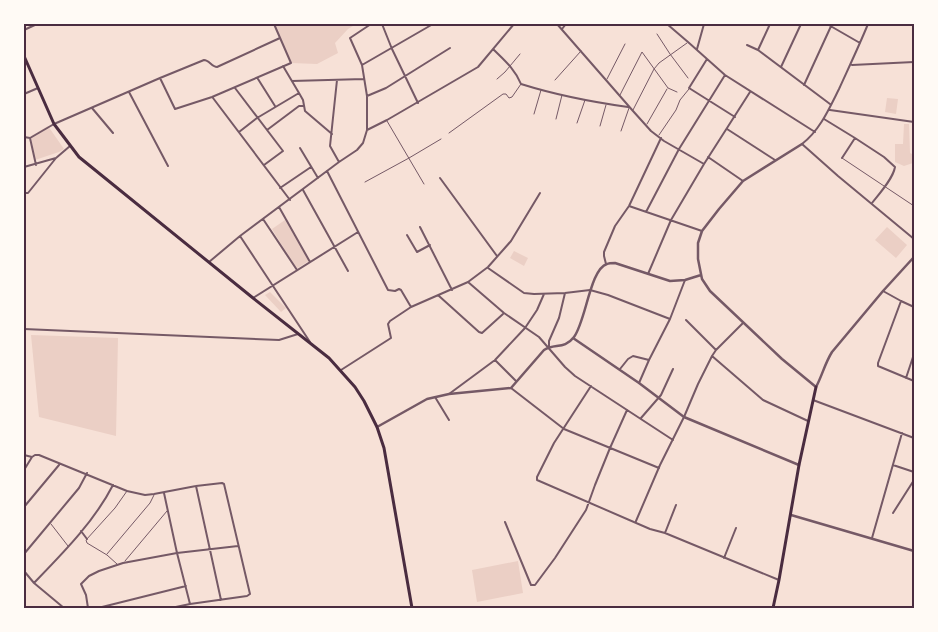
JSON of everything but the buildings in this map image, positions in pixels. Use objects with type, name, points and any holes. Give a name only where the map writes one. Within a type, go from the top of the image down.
[{"type":"main road","points":[[24,56],[54,124],[79,157],[329,358],[341,370],[364,401],[377,427],[384,448],[412,608]]},
{"type":"main road","points":[[773,608],[799,465],[816,388]]},
{"type":"street","points":[[24,30],[36,24]]},
{"type":"street","points":[[160,78],[175,108],[212,98],[291,63],[274,24]]},
{"type":"street","points":[[209,262],[302,189],[357,150],[363,143],[367,130],[364,79],[362,65],[350,38],[371,24]]},
{"type":"street","points":[[382,24],[418,103]]},
{"type":"street","points":[[362,65],[433,24]]},
{"type":"street","points":[[367,130],[418,103],[478,67],[514,24]]},
{"type":"street","points":[[557,24],[646,125],[660,137],[704,164]]},
{"type":"street","points":[[562,29],[566,24]]},
{"type":"street","points":[[667,24],[726,76],[815,132]]},
{"type":"street","points":[[697,49],[704,24]]},
{"type":"street","points":[[758,50],[770,24]]},
{"type":"street","points":[[781,68],[801,24]]},
{"type":"street","points":[[827,24],[860,43]]},
{"type":"street","points":[[868,24],[829,110],[815,132],[802,144],[743,181],[702,231],[698,243],[701,275],[710,291],[816,388],[832,352],[914,257]]},
{"type":"street","points":[[804,85],[831,25]]},
{"type":"street","points":[[24,136],[30,138],[54,124],[204,60],[217,66],[280,38]]},
{"type":"street","points":[[747,45],[758,50],[831,105]]},
{"type":"street","points":[[366,96],[386,88],[450,48]]},
{"type":"street","points":[[493,49],[510,66],[521,84],[562,95],[630,107]]},
{"type":"street","points":[[707,58],[690,88],[735,117]]},
{"type":"street","points":[[850,65],[914,62]]},
{"type":"street","points":[[283,66],[303,100],[305,111],[332,134]]},
{"type":"street","points":[[646,212],[678,149],[726,76]]},
{"type":"street","points":[[257,78],[275,106]]},
{"type":"street","points":[[292,81],[364,79]]},
{"type":"street","points":[[337,80],[330,146],[339,162]]},
{"type":"street","points":[[235,87],[283,151],[264,165]]},
{"type":"street","points":[[24,94],[38,88]]},
{"type":"street","points":[[129,92],[168,166]]},
{"type":"street","points":[[648,274],[671,220],[708,157],[750,92]]},
{"type":"street","points":[[239,132],[275,106],[299,93]]},
{"type":"street","points":[[212,98],[290,200]]},
{"type":"street","points":[[266,130],[299,106],[304,106]]},
{"type":"street","points":[[92,108],[113,133]]},
{"type":"street","points":[[829,110],[914,122]]},
{"type":"street","points":[[824,119],[884,157],[895,167],[895,171],[885,187],[872,203]]},
{"type":"street","points":[[727,129],[776,161]]},
{"type":"street","points":[[606,264],[605,248],[615,226],[629,206],[660,137]]},
{"type":"street","points":[[30,138],[36,165]]},
{"type":"street","points":[[842,158],[855,138]]},
{"type":"street","points":[[802,144],[914,239]]},
{"type":"street","points":[[24,193],[28,192],[56,158],[70,146]]},
{"type":"street","points":[[300,148],[318,178]]},
{"type":"street","points":[[708,157],[743,181]]},
{"type":"street","points":[[24,167],[56,158]]},
{"type":"street","points":[[280,188],[311,167]]},
{"type":"street","points":[[327,171],[388,290],[401,290],[411,307]]},
{"type":"street","points":[[440,178],[497,256]]},
{"type":"street","points":[[302,189],[348,271]]},
{"type":"street","points":[[341,370],[391,338],[389,322],[411,307],[468,282],[488,267],[511,241],[540,193]]},
{"type":"street","points":[[629,206],[702,231]]},
{"type":"street","points":[[279,207],[310,262]]},
{"type":"street","points":[[263,219],[297,270]]},
{"type":"street","points":[[420,227],[452,290]]},
{"type":"street","points":[[253,298],[358,232]]},
{"type":"street","points":[[408,235],[417,252],[430,245]]},
{"type":"street","points":[[240,236],[312,344]]},
{"type":"street","points":[[511,388],[544,350],[549,347],[563,346],[573,338],[579,330],[590,290],[601,268],[606,264],[615,263],[670,281],[684,280],[701,275]]},
{"type":"street","points":[[488,267],[524,293],[544,294],[590,290],[670,319]]},
{"type":"street","points":[[639,383],[670,319],[684,280]]},
{"type":"street","points":[[468,282],[504,313],[539,337],[549,347],[554,356],[575,376],[673,440]]},
{"type":"street","points":[[883,291],[914,307]]},
{"type":"street","points":[[549,347],[549,341],[559,318],[565,293]]},
{"type":"street","points":[[449,394],[495,360],[525,328],[537,310],[544,294]]},
{"type":"street","points":[[439,296],[480,332],[504,313]]},
{"type":"street","points":[[900,301],[878,363],[880,367],[914,381]]},
{"type":"street","points":[[686,320],[716,350]]},
{"type":"street","points":[[636,521],[712,356],[743,323]]},
{"type":"street","points":[[24,329],[279,340],[298,333]]},
{"type":"street","points":[[573,338],[620,369],[684,417],[799,465]]},
{"type":"street","points":[[906,378],[914,354]]},
{"type":"street","points":[[620,369],[633,356],[649,360]]},
{"type":"street","points":[[712,356],[764,400],[808,421]]},
{"type":"street","points":[[495,360],[516,381]]},
{"type":"street","points":[[641,418],[659,397],[674,369]]},
{"type":"street","points":[[591,386],[554,443],[537,479],[538,481],[779,580]]},
{"type":"street","points":[[377,427],[435,396],[511,388],[564,430],[659,468]]},
{"type":"street","points":[[435,396],[448,420]]},
{"type":"street","points":[[813,400],[914,438]]},
{"type":"street","points":[[505,522],[531,585],[535,585],[586,510],[627,410]]},
{"type":"street","points":[[872,538],[902,433]]},
{"type":"street","points":[[24,455],[32,457],[39,455],[127,491],[145,495],[196,486],[222,483],[225,485],[250,593],[247,596],[171,608]]},
{"type":"street","points":[[24,470],[32,457]]},
{"type":"street","points":[[24,507],[60,464]]},
{"type":"street","points":[[893,465],[914,472]]},
{"type":"street","points":[[24,554],[79,488],[86,473]]},
{"type":"street","points":[[893,514],[914,480]]},
{"type":"street","points":[[34,583],[106,500],[113,485]]},
{"type":"street","points":[[196,486],[221,600]]},
{"type":"street","points":[[164,493],[190,604]]},
{"type":"street","points":[[665,533],[676,506]]},
{"type":"street","points":[[791,515],[914,551]]},
{"type":"street","points":[[724,558],[736,528]]},
{"type":"street","points":[[81,531],[86,539]]},
{"type":"street","points":[[88,608],[82,584],[90,576],[100,571],[118,565],[177,552],[238,546]]},
{"type":"street","points":[[24,571],[34,583],[64,608]]},
{"type":"street","points":[[98,608],[186,586]]},
{"type":"lane","points":[[657,34],[688,78]]},
{"type":"lane","points":[[633,111],[654,69],[670,54],[688,42]]},
{"type":"lane","points":[[607,80],[625,44]]},
{"type":"lane","points":[[555,80],[581,51]]},
{"type":"lane","points":[[620,95],[642,52],[668,88],[677,92]]},
{"type":"lane","points":[[497,79],[520,54]]},
{"type":"lane","points":[[448,133],[503,94],[506,94],[509,98],[512,97],[521,84]]},
{"type":"lane","points":[[646,125],[668,88]]},
{"type":"lane","points":[[660,137],[683,96],[690,88]]},
{"type":"lane","points":[[534,114],[540,90]]},
{"type":"lane","points":[[556,119],[562,95]]},
{"type":"lane","points":[[577,123],[585,99]]},
{"type":"lane","points":[[600,126],[606,104]]},
{"type":"lane","points":[[621,131],[630,107]]},
{"type":"lane","points":[[387,120],[424,184]]},
{"type":"lane","points":[[365,182],[441,139]]},
{"type":"lane","points":[[842,158],[914,206]]},
{"type":"lane","points":[[118,565],[107,555],[87,543],[86,539],[115,508],[127,491]]},
{"type":"lane","points":[[107,555],[150,503],[154,494]]},
{"type":"lane","points":[[123,564],[168,510]]},
{"type":"lane","points":[[50,524],[68,546]]},
{"type":"shaded area","points":[[273,24],[356,24],[348,29],[335,43],[338,53],[317,64],[291,63]]},
{"type":"shaded area","points":[[887,98],[898,99],[896,114],[885,112]]},
{"type":"shaded area","points":[[904,124],[909,124],[910,153],[914,155],[914,164],[904,166],[895,162],[895,144],[903,144]]},
{"type":"shaded area","points":[[48,126],[64,149],[35,160],[31,136]]},
{"type":"shaded area","points":[[285,220],[309,261],[296,269],[272,229]]},
{"type":"shaded area","points":[[887,227],[907,245],[896,258],[875,240]]},
{"type":"shaded area","points":[[514,251],[528,258],[524,266],[510,258]]},
{"type":"shaded area","points":[[270,292],[286,308],[281,312],[265,295]]},
{"type":"shaded area","points":[[31,335],[118,338],[116,436],[39,417]]},
{"type":"shaded area","points":[[518,561],[523,593],[477,602],[472,570]]}]
